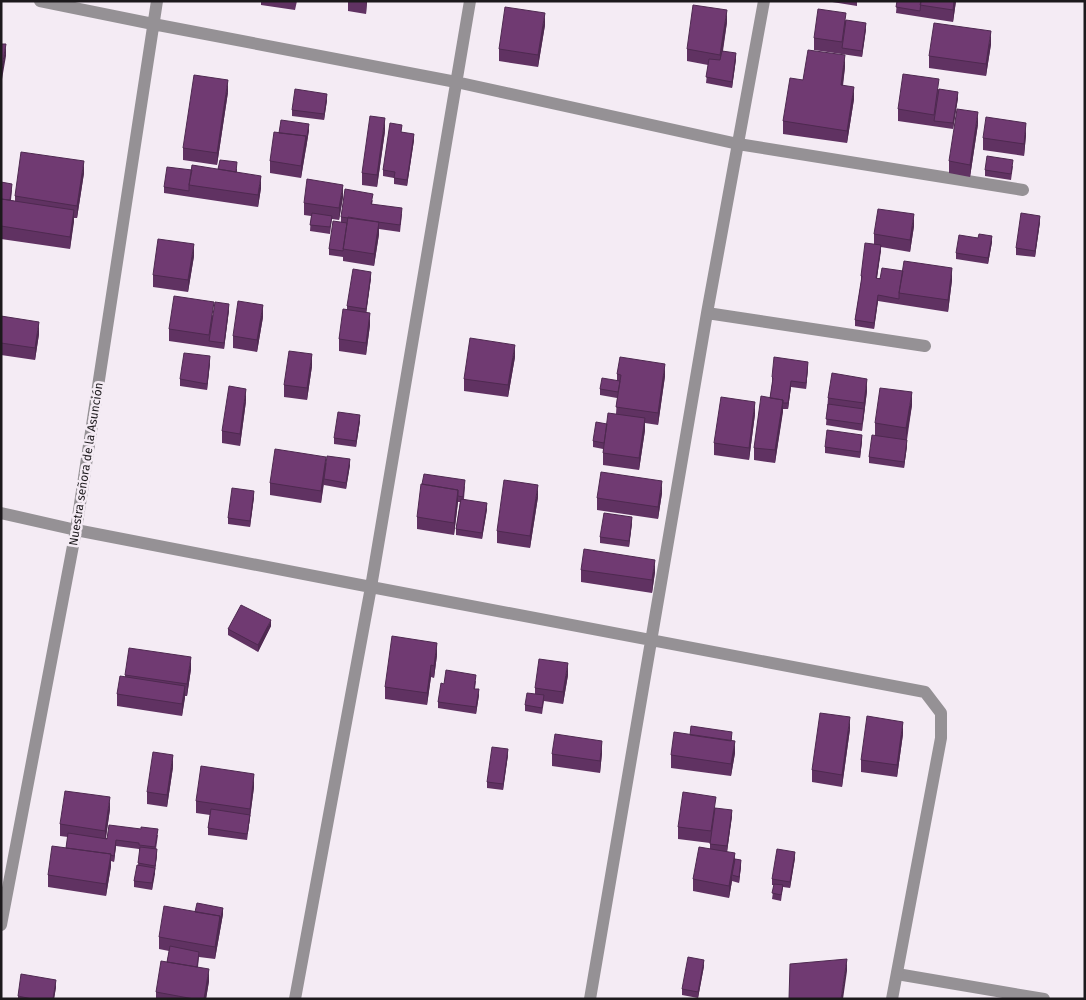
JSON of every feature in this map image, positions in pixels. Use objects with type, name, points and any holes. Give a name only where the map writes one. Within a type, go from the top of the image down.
[{"type":"street","points":[[40,1],[456,82],[738,144],[1023,190]]},
{"type":"street","name":"Nuestra señora de la Asunción","points":[[1,926],[76,530],[157,1]]},
{"type":"street","points":[[295,999],[371,587],[470,1]]},
{"type":"street","points":[[590,999],[707,313],[764,1]]},
{"type":"street","points":[[707,313],[925,346]]},
{"type":"street","points":[[1,513],[76,530],[926,692],[941,713],[941,738],[892,999]]},
{"type":"street","points":[[897,974],[1044,999]]},
{"type":"building","points":[[897,1],[921,1],[920,11],[896,7]]},
{"type":"building","points":[[921,1],[954,1],[953,10],[920,5]]},
{"type":"building","points":[[693,5],[727,10],[720,55],[687,49]]},
{"type":"building","points":[[505,7],[545,13],[538,55],[499,49]]},
{"type":"building","points":[[818,9],[846,13],[842,42],[814,38]]},
{"type":"building","points":[[846,20],[866,23],[862,51],[842,48]]},
{"type":"building","points":[[934,23],[991,31],[986,64],[929,56]]},
{"type":"building","points":[[1,44],[6,44],[1,73]]},
{"type":"building","points":[[808,50],[845,55],[841,85],[854,87],[847,131],[783,121],[790,78],[803,80]]},
{"type":"building","points":[[722,51],[736,53],[732,82],[706,77],[709,59],[720,60]]},
{"type":"building","points":[[903,74],[939,79],[934,115],[898,109]]},
{"type":"building","points":[[194,75],[228,80],[217,153],[183,148]]},
{"type":"building","points":[[295,89],[327,94],[324,114],[292,110]]},
{"type":"building","points":[[939,89],[958,92],[953,123],[934,121]]},
{"type":"building","points":[[957,109],[978,112],[970,165],[949,161]]},
{"type":"building","points":[[370,116],[385,118],[377,175],[362,173]]},
{"type":"building","points":[[986,117],[1026,123],[1024,144],[983,138]]},
{"type":"building","points":[[281,120],[309,124],[306,142],[306,136],[279,133]]},
{"type":"building","points":[[390,123],[402,125],[401,132],[414,134],[407,180],[394,178],[395,172],[383,170]]},
{"type":"building","points":[[274,132],[306,136],[301,166],[270,161]]},
{"type":"building","points":[[21,152],[84,161],[77,206],[15,196]]},
{"type":"building","points":[[987,156],[1013,160],[1011,174],[985,170]]},
{"type":"building","points":[[220,160],[237,162],[236,172],[218,169]]},
{"type":"building","points":[[192,165],[261,176],[258,195],[189,185]]},
{"type":"building","points":[[167,167],[192,170],[189,191],[164,187]]},
{"type":"building","points":[[307,179],[343,185],[339,208],[304,203]]},
{"type":"building","points":[[1,182],[12,184],[10,200],[1,199]]},
{"type":"building","points":[[345,189],[373,194],[371,204],[402,208],[400,225],[341,217]]},
{"type":"building","points":[[1,199],[74,210],[70,237],[1,226]]},
{"type":"building","points":[[878,209],[914,214],[910,240],[874,234]]},
{"type":"building","points":[[312,213],[332,216],[330,227],[310,225]]},
{"type":"building","points":[[1021,213],[1040,216],[1035,251],[1016,248]]},
{"type":"building","points":[[348,217],[379,222],[374,254],[343,249]]},
{"type":"building","points":[[333,221],[347,223],[343,251],[329,249]]},
{"type":"building","points":[[979,234],[992,236],[988,258],[956,253],[959,235],[978,238]]},
{"type":"building","points":[[158,239],[194,244],[188,280],[153,275]]},
{"type":"building","points":[[865,243],[881,245],[876,278],[880,279],[882,268],[903,271],[899,299],[878,295],[874,323],[855,320]]},
{"type":"building","points":[[904,261],[952,268],[948,300],[899,293]]},
{"type":"building","points":[[353,269],[371,272],[366,309],[347,306]]},
{"type":"building","points":[[174,296],[214,302],[209,335],[169,329]]},
{"type":"building","points":[[238,301],[263,305],[257,340],[233,336]]},
{"type":"building","points":[[215,302],[229,304],[224,343],[209,341]]},
{"type":"building","points":[[343,309],[370,313],[366,343],[339,339]]},
{"type":"building","points":[[1,316],[39,322],[35,348],[1,343]]},
{"type":"building","points":[[470,338],[515,345],[508,385],[464,379]]},
{"type":"building","points":[[289,351],[312,354],[307,388],[284,385]]},
{"type":"building","points":[[184,353],[210,356],[207,384],[180,379]]},
{"type":"building","points":[[620,357],[665,364],[658,413],[616,407],[621,375],[617,374]]},
{"type":"building","points":[[774,357],[808,362],[806,383],[791,381],[788,403],[783,403],[783,400],[770,398]]},
{"type":"building","points":[[832,373],[867,379],[864,403],[828,398]]},
{"type":"building","points":[[602,378],[620,381],[618,392],[600,389]]},
{"type":"building","points":[[229,386],[246,389],[240,434],[222,431]]},
{"type":"building","points":[[880,388],[912,392],[906,428],[875,423]]},
{"type":"building","points":[[761,396],[783,400],[775,450],[754,448]]},
{"type":"building","points":[[721,397],[755,402],[749,448],[714,443]]},
{"type":"building","points":[[828,404],[864,409],[862,424],[826,419]]},
{"type":"building","points":[[338,412],[360,415],[356,441],[334,438]]},
{"type":"building","points":[[608,413],[645,418],[639,458],[603,453]]},
{"type":"building","points":[[596,422],[607,424],[604,443],[593,441]]},
{"type":"building","points":[[827,430],[862,435],[860,452],[825,447]]},
{"type":"building","points":[[872,435],[907,440],[904,462],[869,457]]},
{"type":"building","points":[[275,449],[326,457],[321,491],[270,483]]},
{"type":"building","points":[[327,456],[350,459],[346,483],[324,479]]},
{"type":"building","points":[[601,472],[662,481],[658,507],[597,498]]},
{"type":"building","points":[[424,474],[465,480],[463,497],[458,496],[458,490],[422,484]]},
{"type":"building","points":[[504,480],[538,485],[530,536],[497,531]]},
{"type":"building","points":[[421,484],[458,490],[454,523],[417,517]]},
{"type":"building","points":[[232,488],[254,491],[250,521],[228,518]]},
{"type":"building","points":[[461,499],[487,503],[482,533],[456,529]]},
{"type":"building","points":[[604,513],[632,517],[629,541],[600,537]]},
{"type":"building","points":[[584,549],[655,560],[652,580],[581,570]]},
{"type":"building","points":[[241,605],[271,620],[258,645],[228,629]]},
{"type":"building","points":[[392,636],[437,643],[434,666],[431,665],[427,693],[385,687]]},
{"type":"building","points":[[129,648],[191,657],[187,684],[125,675]]},
{"type":"building","points":[[539,659],[568,663],[563,692],[535,688]]},
{"type":"building","points":[[446,670],[476,675],[474,689],[479,689],[476,707],[438,702],[441,683],[444,684]]},
{"type":"building","points":[[120,676],[185,686],[182,704],[117,694]]},
{"type":"building","points":[[527,693],[544,695],[542,708],[525,705]]},
{"type":"building","points":[[820,713],[850,717],[842,775],[812,770]]},
{"type":"building","points":[[867,716],[903,722],[897,765],[861,760]]},
{"type":"building","points":[[691,726],[732,732],[731,741],[690,735]]},
{"type":"building","points":[[674,732],[735,741],[731,764],[671,755]]},
{"type":"building","points":[[555,734],[602,741],[600,761],[552,754]]},
{"type":"building","points":[[492,747],[508,749],[503,784],[487,782]]},
{"type":"building","points":[[153,752],[173,755],[167,795],[147,792]]},
{"type":"building","points":[[201,766],[254,774],[250,809],[196,801]]},
{"type":"building","points":[[65,791],[110,797],[105,831],[60,824]]},
{"type":"building","points":[[683,792],[716,797],[711,831],[678,827]]},
{"type":"building","points":[[715,808],[732,810],[727,846],[710,844]]},
{"type":"building","points":[[211,809],[250,815],[247,834],[208,828]]},
{"type":"building","points":[[109,825],[158,829],[155,847],[116,840],[114,856],[66,848],[68,833],[107,839]]},
{"type":"building","points":[[52,846],[111,854],[106,884],[48,875]]},
{"type":"building","points":[[140,847],[157,849],[155,866],[138,863]]},
{"type":"building","points":[[699,847],[735,853],[729,886],[693,879]]},
{"type":"building","points":[[777,849],[795,852],[790,882],[772,879]]},
{"type":"building","points":[[735,859],[741,860],[739,877],[732,875]]},
{"type":"building","points":[[137,865],[155,868],[152,883],[134,881]]},
{"type":"building","points":[[774,884],[783,885],[781,895],[772,893]]},
{"type":"building","points":[[197,903],[223,908],[220,922],[220,916],[195,912]]},
{"type":"building","points":[[164,906],[220,916],[215,947],[159,937]]},
{"type":"building","points":[[170,946],[199,952],[197,967],[167,962]]},
{"type":"building","points":[[688,957],[704,960],[698,992],[682,989]]},
{"type":"building","points":[[847,959],[841,999],[789,999],[790,964]]},
{"type":"building","points":[[161,961],[209,969],[204,999],[156,992]]},
{"type":"building","points":[[21,974],[56,980],[53,999],[32,999],[18,996]]}]
